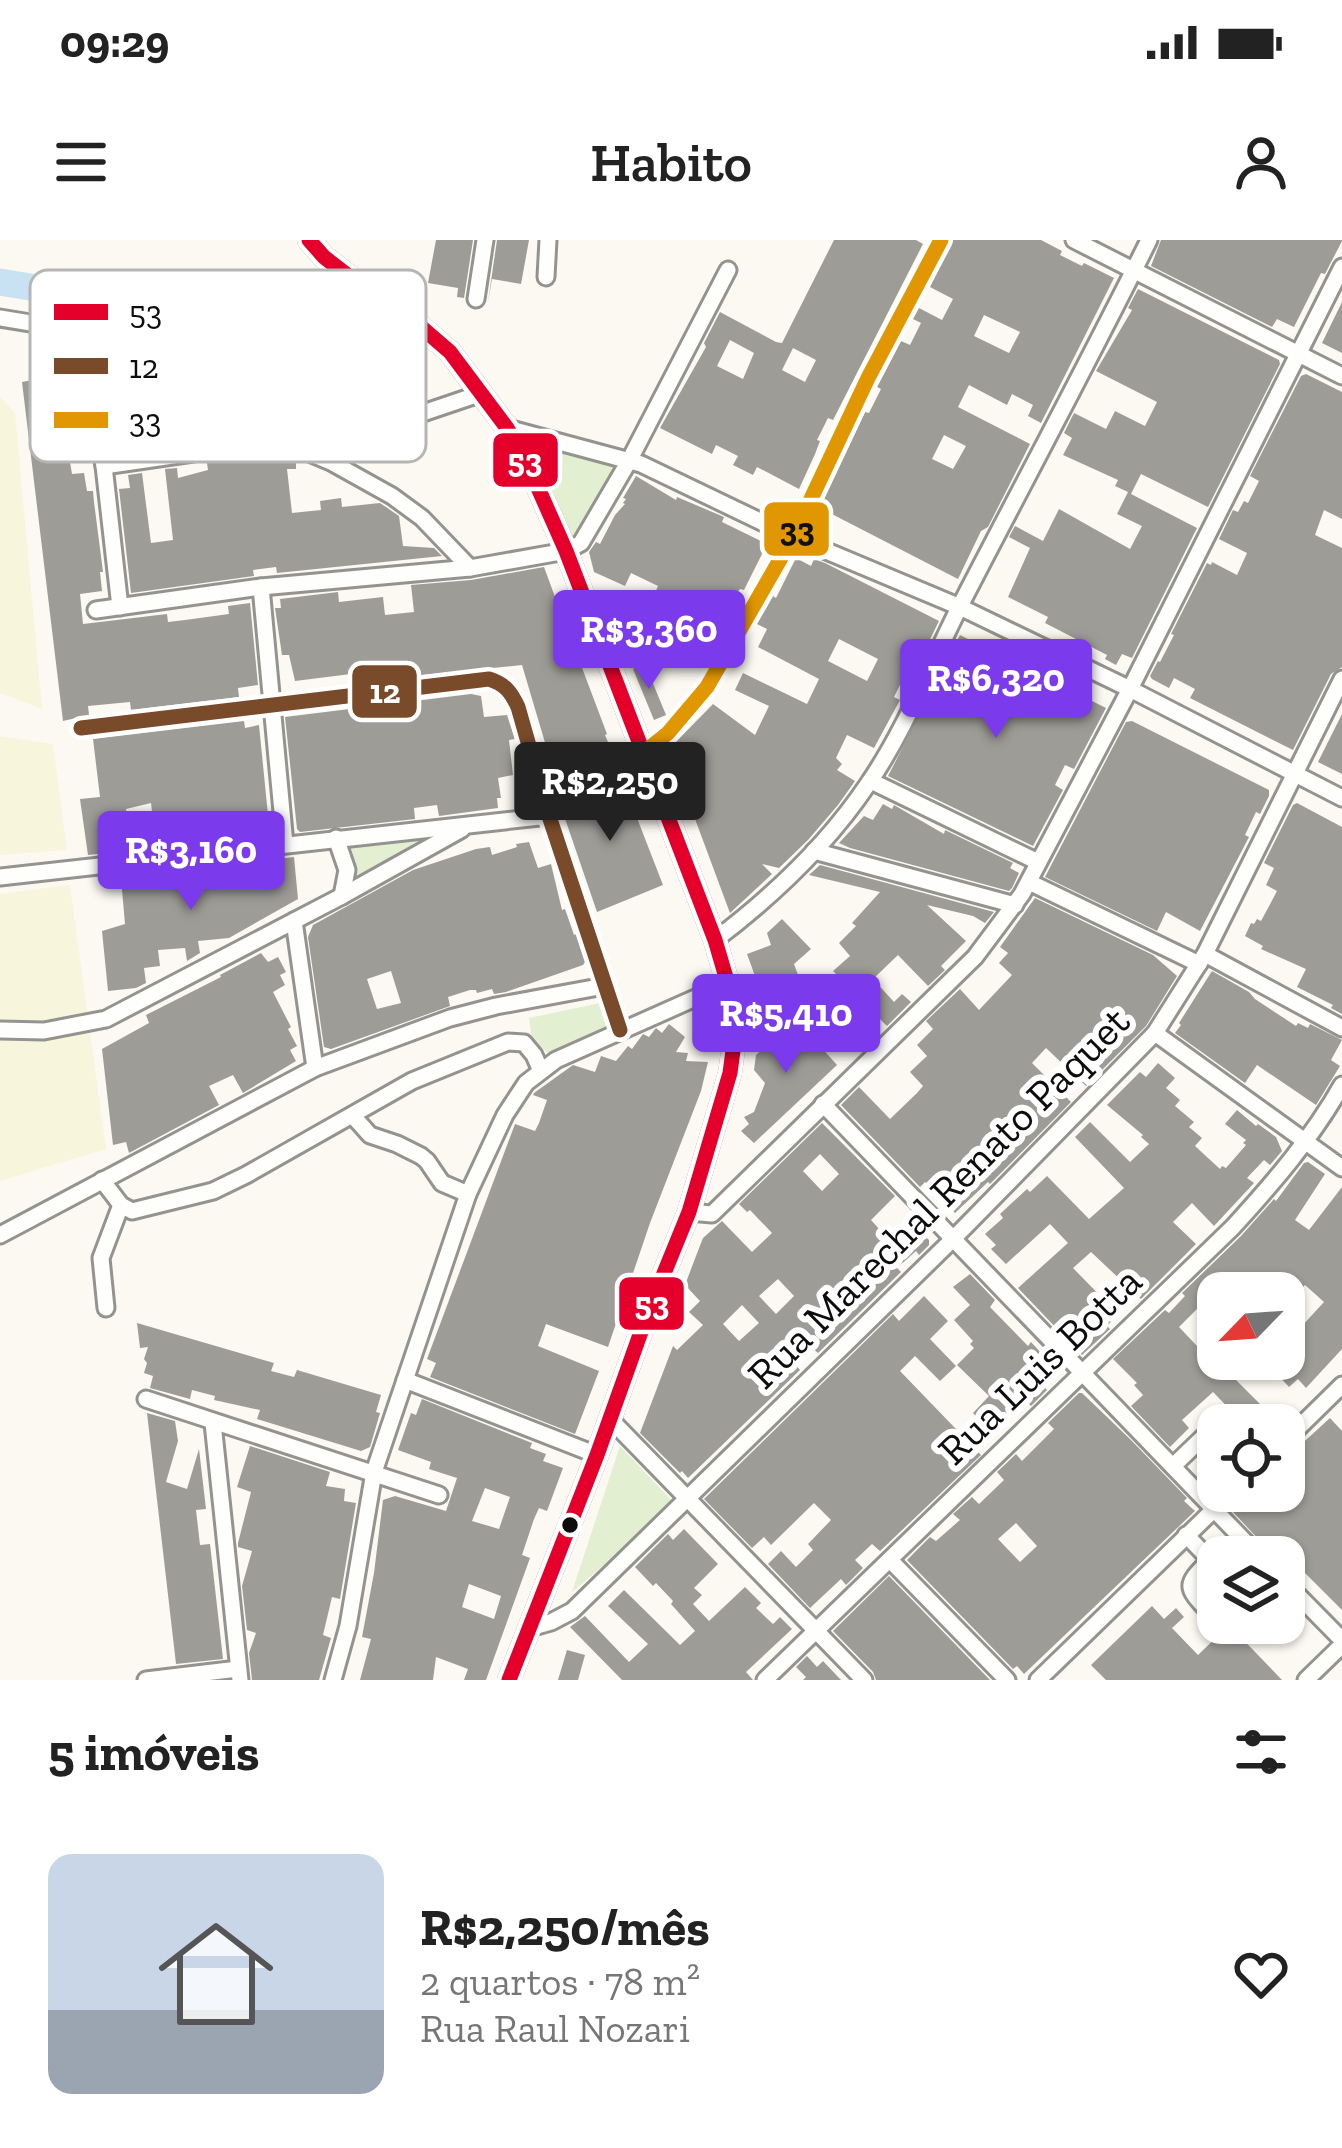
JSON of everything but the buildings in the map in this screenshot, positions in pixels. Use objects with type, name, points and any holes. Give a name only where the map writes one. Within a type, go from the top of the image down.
[{"type":"main road","points":[[309,240],[341,270]]},
{"type":"main road","points":[[426,332],[450,352],[507,428],[547,504],[715,940],[734,1008],[730,1073],[689,1212],[509,1680]]},
{"type":"street","points":[[476,299],[484,240]]},
{"type":"street","points":[[545,277],[548,240]]},
{"type":"street","points":[[544,792],[642,754],[668,733],[707,687],[794,537],[868,378],[940,240]]},
{"type":"street","points":[[1074,240],[1342,376]]},
{"type":"street","points":[[715,940],[754,910],[814,851],[871,781],[1149,240]]},
{"type":"street","points":[[689,1212],[712,1214],[975,957],[1015,905],[1130,689],[1342,267]]},
{"type":"street","points":[[96,610],[261,587],[470,568],[566,551],[581,543],[728,269]]},
{"type":"street","points":[[0,318],[30,323]]},
{"type":"street","points":[[426,412],[482,393]]},
{"type":"street","points":[[507,428],[629,461],[960,607],[1342,798]]},
{"type":"street","points":[[103,462],[120,607]]},
{"type":"street","points":[[104,466],[131,462]]},
{"type":"street","points":[[332,462],[422,518],[470,568]]},
{"type":"street","points":[[261,587],[285,844]]},
{"type":"street","points":[[81,728],[489,679],[500,682],[511,693],[620,1030]]},
{"type":"street","name":"Rua Marechal Renato Paquet","points":[[530,1628],[572,1611],[952,1240],[1155,1034],[1202,959],[1342,679]]},
{"type":"street","points":[[871,781],[1038,862]]},
{"type":"street","points":[[0,877],[549,816]]},
{"type":"street","points":[[0,1030],[44,1031],[106,1018],[470,824]]},
{"type":"street","points":[[337,838],[347,870],[341,896]]},
{"type":"street","points":[[814,851],[1015,905]]},
{"type":"street","points":[[1029,882],[1342,1028]]},
{"type":"street","points":[[294,921],[315,1068]]},
{"type":"street","points":[[333,1680],[348,1625],[374,1472],[467,1194],[505,1115],[526,1083],[556,1060],[729,983]]},
{"type":"street","points":[[0,1234],[315,1068],[450,1018],[604,986]]},
{"type":"street","points":[[1155,1034],[1342,1168]]},
{"type":"street","points":[[102,1180],[131,1210],[213,1191],[412,1081],[508,1042],[524,1043],[541,1071]]},
{"type":"street","name":"Rua Luis Botta","points":[[765,1680],[1233,1227],[1307,1142],[1342,1085]]},
{"type":"street","points":[[823,1103],[1197,1492]]},
{"type":"street","points":[[353,1116],[370,1135],[421,1156],[442,1183],[467,1194]]},
{"type":"street","points":[[106,1308],[101,1258],[121,1204]]},
{"type":"street","points":[[405,1379],[597,1455]]},
{"type":"street","points":[[1305,1421],[1342,1385]]},
{"type":"street","points":[[146,1400],[439,1495]]},
{"type":"street","points":[[609,1418],[864,1680]]},
{"type":"street","points":[[146,1680],[239,1675],[213,1423]]},
{"type":"street","points":[[1173,1466],[1197,1442]]},
{"type":"street","points":[[1038,1680],[1210,1512]]},
{"type":"street","points":[[1216,1512],[1239,1536]]},
{"type":"street","points":[[1186,1535],[1197,1546]]},
{"type":"street","points":[[890,1560],[1007,1680]]},
{"type":"street","points":[[1197,1575],[1189,1586],[1197,1599]]},
{"type":"street","points":[[1305,1603],[1342,1642],[1306,1680]]},
{"type":"green space","points":[[0,396],[15,413],[42,709],[0,693]]},
{"type":"green space","points":[[523,442],[619,466],[572,541],[553,507]]},
{"type":"green space","points":[[0,736],[53,744],[67,850],[0,855]]},
{"type":"green space","points":[[443,834],[353,884],[355,865],[343,845]]},
{"type":"green space","points":[[70,885],[106,1149],[0,1181],[0,894]]},
{"type":"green space","points":[[600,1003],[608,1033],[553,1057],[532,1040],[529,1018]]},
{"type":"green space","points":[[620,1446],[673,1502],[572,1592]]},
{"type":"waterway","points":[[0,282],[30,287]]},
{"type":"transit line","name":"53","points":[[309,240],[341,270]]},
{"type":"transit line","name":"33","points":[[598,773],[642,754],[668,733],[707,687],[793,537],[868,378],[941,240]]},
{"type":"transit line","name":"53","points":[[426,331],[450,352],[527,463],[566,551],[715,940],[735,1008],[730,1073],[689,1212],[509,1680]]},
{"type":"transit line","name":"12","points":[[81,728],[489,679],[499,683],[518,707],[620,1030]]}]
